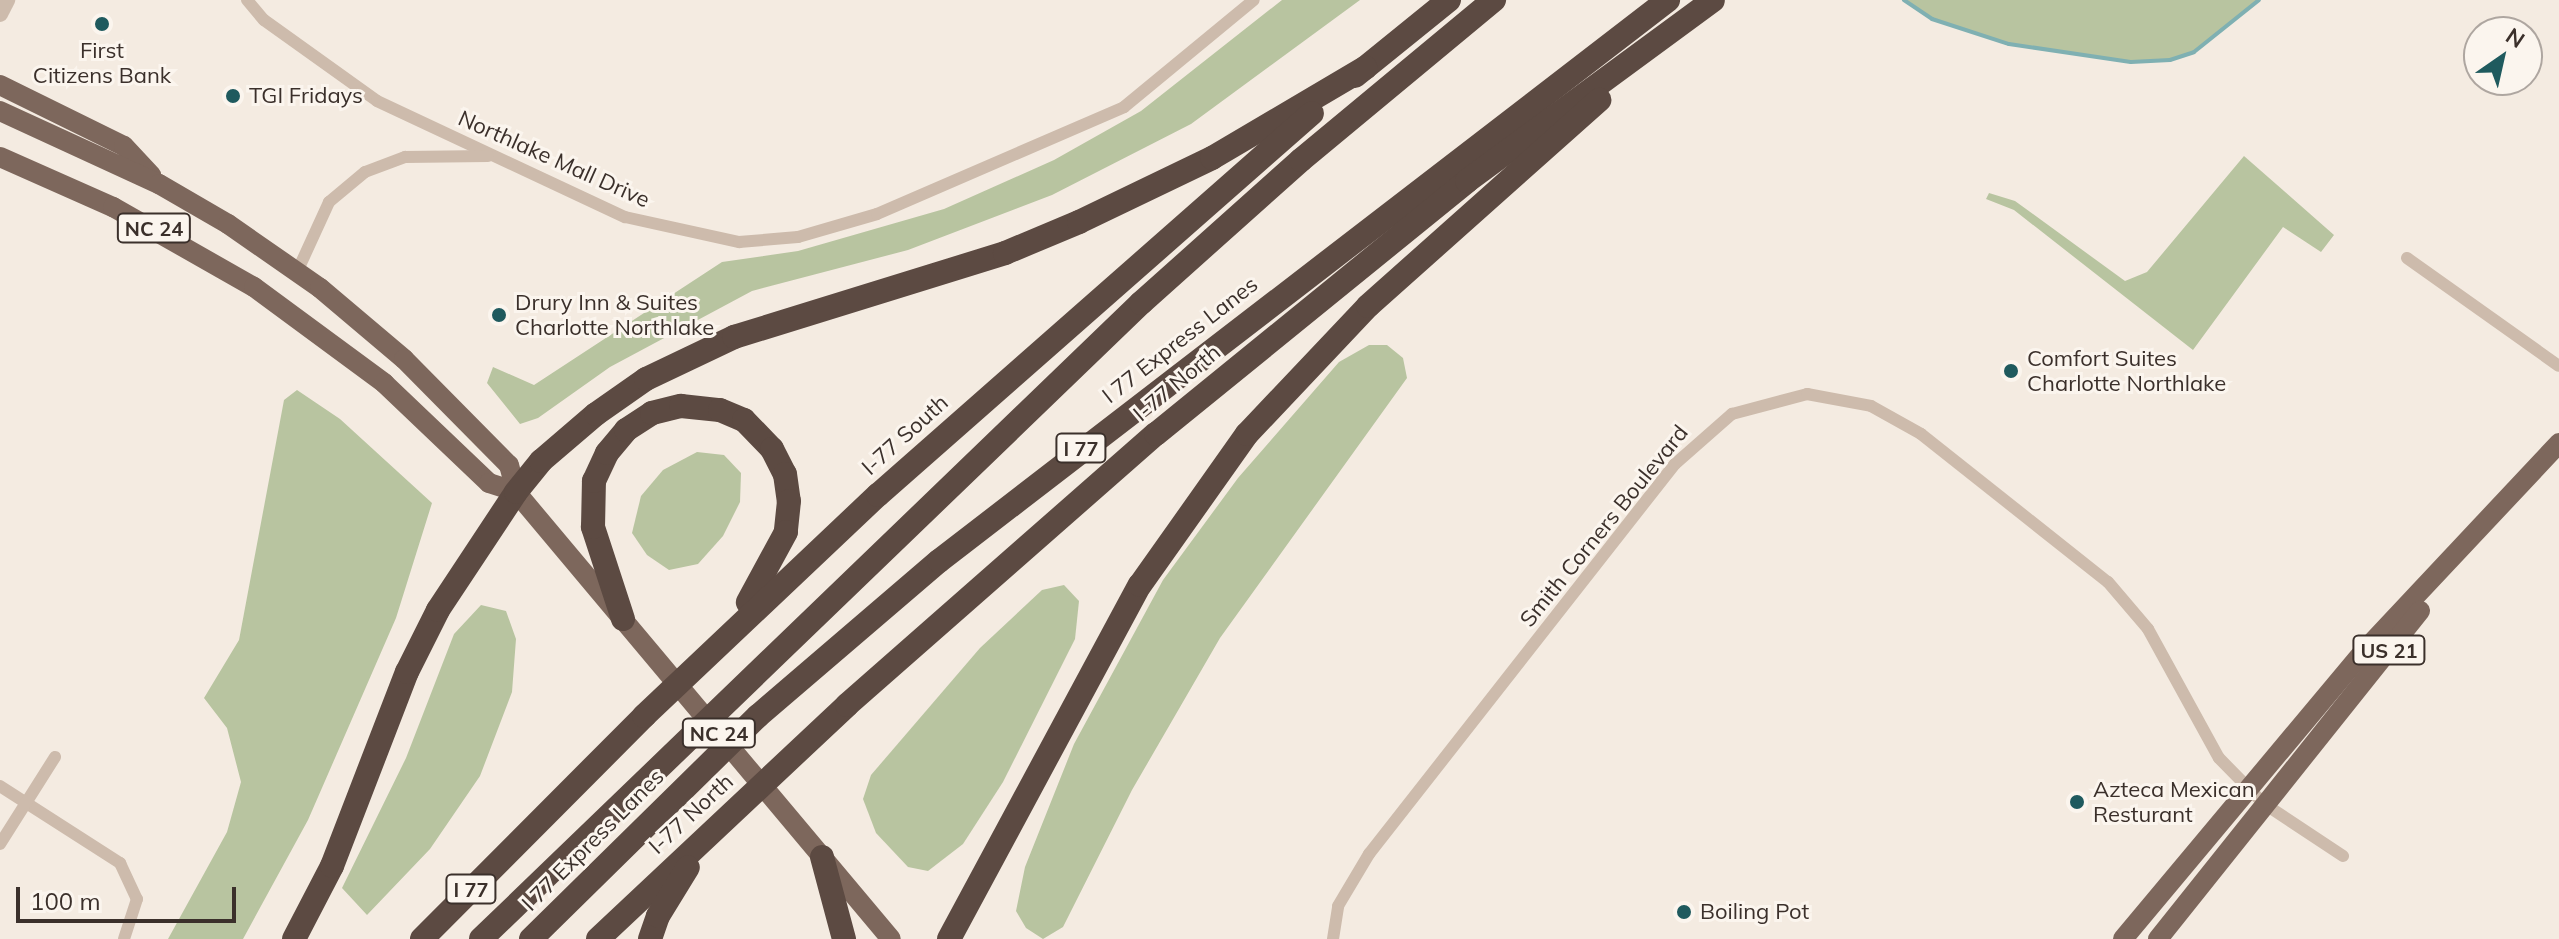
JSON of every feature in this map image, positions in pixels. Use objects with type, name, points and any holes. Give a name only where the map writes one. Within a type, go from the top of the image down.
[{"type":"highway","name":"I-77 South","points":[[422,939],[722,641],[969,412],[1365,68],[1449,0]]},
{"type":"highway","name":"I 77 Express Lanes","points":[[481,939],[1141,303],[1301,160],[1494,0]]},
{"type":"highway","name":"I 77 Express Lanes","points":[[531,939],[699,771],[891,600],[1668,0]]},
{"type":"highway","points":[[949,939],[1140,585],[1247,434],[1388,287],[1707,4]]},
{"type":"highway","name":"I-77 North","points":[[598,939],[713,829],[953,610],[1258,348],[1519,141],[1707,4]]},
{"type":"highway","points":[[294,939],[332,866],[422,641],[460,573],[541,461],[596,414],[673,364],[761,327],[992,257],[1079,222],[1212,158],[1365,68]]},
{"type":"highway","points":[[623,619],[593,527],[592,495],[599,466],[615,440],[652,413],[681,406],[720,410],[754,428],[772,449],[785,474],[789,501],[786,532],[774,561],[722,641]]},
{"type":"highway","points":[[650,939],[665,902],[713,829]]},
{"type":"highway","points":[[822,857],[844,939]]},
{"type":"main road","points":[[0,85],[124,146],[159,184]]},
{"type":"main road","name":"NC 24","points":[[0,111],[159,184],[297,272],[444,397],[509,465],[516,492],[891,939]]},
{"type":"main road","name":"NC 24","points":[[0,157],[113,207],[254,287],[384,383],[489,483],[516,492]]},
{"type":"main road","name":"US 21","points":[[2158,939],[2263,803],[2559,443]]},
{"type":"main road","name":"US 21","points":[[2123,939],[2362,653],[2513,496]]},
{"type":"street","points":[[0,14],[7,0]]},
{"type":"street","name":"Northlake Mall Drive","points":[[247,0],[264,20],[360,92],[625,217],[739,242],[798,237],[890,209],[1124,107],[1254,0]]},
{"type":"street","points":[[297,272],[329,202],[365,172],[416,156],[496,156]]},
{"type":"street","points":[[2407,258],[2559,366]]},
{"type":"street","name":"Smith Corners Boulevard","points":[[1333,939],[1338,906],[1369,854],[1649,495],[1722,421],[1776,398],[1807,394],[1871,406],[1921,434],[2032,517],[2108,582],[2148,629],[2194,719],[2247,789],[2343,856]]},
{"type":"street","points":[[0,844],[55,757]]},
{"type":"street","points":[[0,786],[120,863],[137,899],[124,939]]},
{"type":"green space","points":[[1282,0],[1360,0],[1191,124],[1052,195],[908,250],[752,291],[610,367],[538,418],[520,424],[487,383],[493,367],[534,385],[722,262],[798,251],[944,209],[1054,160],[1141,111]]},
{"type":"green space","points":[[1904,0],[2259,0],[2194,52],[2170,60],[2131,62],[2009,44],[1932,19]]},
{"type":"green space","points":[[2244,156],[2334,235],[2321,252],[2283,227],[2193,350],[2014,210],[1986,199],[1989,193],[2015,201],[2125,281],[2147,272]]},
{"type":"green space","points":[[1369,345],[1387,345],[1403,358],[1407,378],[1220,638],[1132,790],[1063,927],[1043,939],[1026,928],[1016,911],[1025,867],[1074,744],[1163,580],[1238,478],[1339,362]]},
{"type":"green space","points":[[297,390],[340,419],[432,503],[396,618],[308,820],[243,939],[168,939],[227,832],[241,782],[227,728],[204,698],[239,640],[284,400]]},
{"type":"green space","points":[[697,452],[724,455],[741,473],[740,502],[723,536],[698,564],[669,570],[647,555],[632,533],[641,496],[663,470]]},
{"type":"green space","points":[[1064,585],[1079,601],[1075,639],[1003,782],[963,844],[928,871],[908,867],[876,833],[863,799],[871,775],[980,648],[1042,590]]},
{"type":"green space","points":[[481,605],[506,611],[516,639],[512,692],[480,776],[430,849],[367,915],[342,888],[406,758],[454,634]]},
{"type":"waterway","points":[[1904,0],[1932,19],[2009,44],[2131,62],[2170,60],[2194,52],[2259,0]]},
{"type":"place","name":"First Citizens Bank","points":[[102,24]]},
{"type":"place","name":"TGI Fridays","points":[[233,96]]},
{"type":"place","name":"Drury Inn & Suites Charlotte Northlake","points":[[499,315]]},
{"type":"place","name":"Comfort Suites Charlotte Northlake","points":[[2011,371]]},
{"type":"place","name":"Azteca Mexican Resturant","points":[[2077,802]]},
{"type":"place","name":"Boiling Pot","points":[[1684,912]]}]
